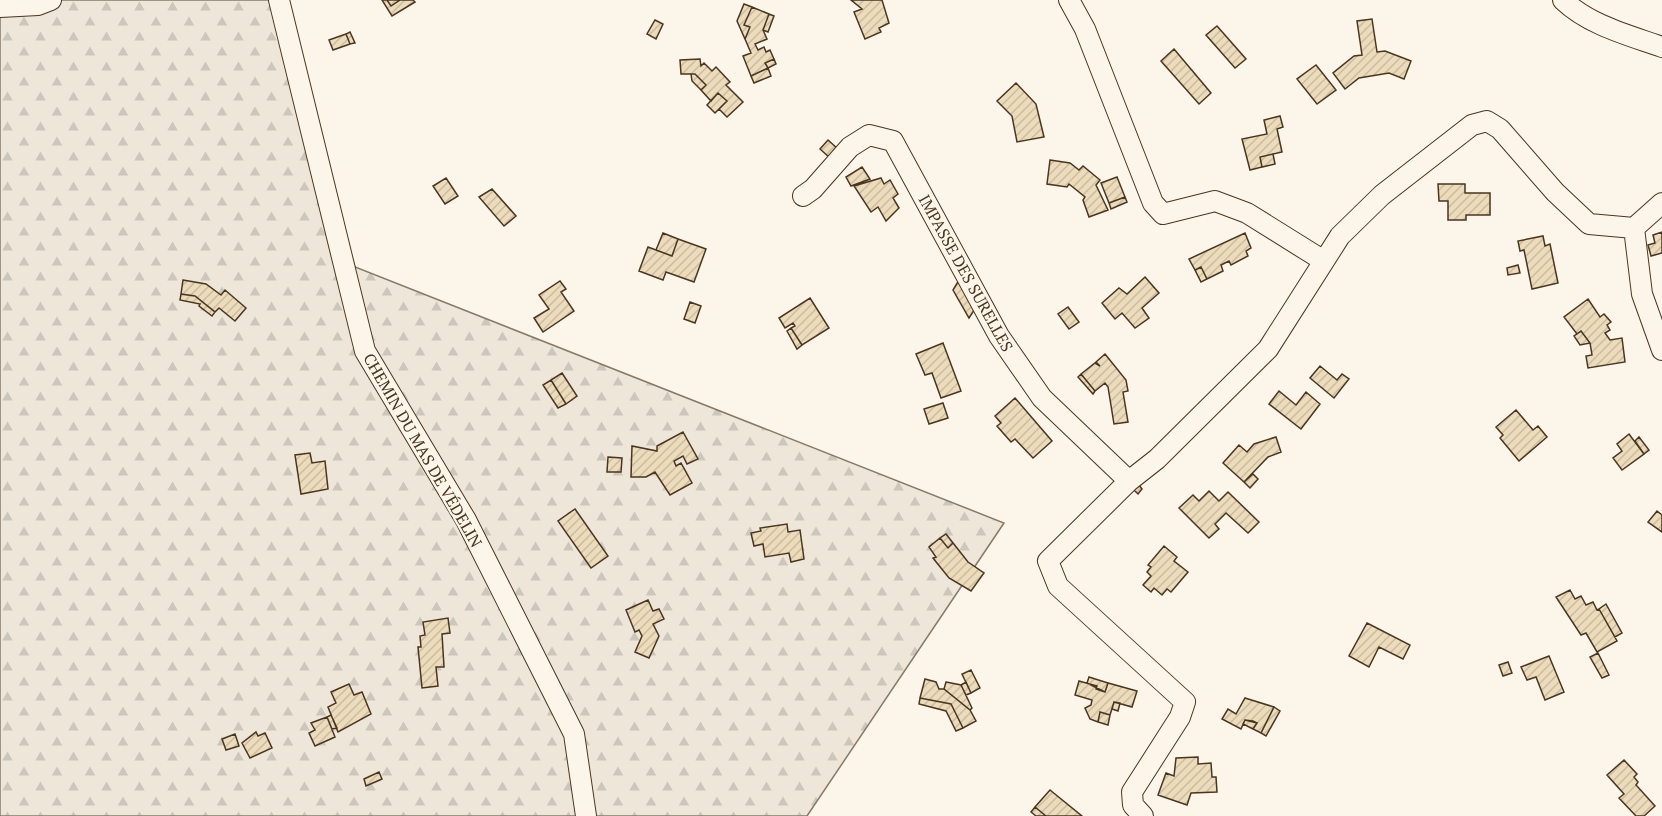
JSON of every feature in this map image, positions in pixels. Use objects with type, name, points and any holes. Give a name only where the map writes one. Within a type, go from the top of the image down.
[{"type":"street","points":[[0,7],[38,5],[51,0]]},
{"type":"street","name":"CHEMIN DU MAS DE VÉDELIN","points":[[279,0],[365,351],[466,520],[574,734],[586,816]]},
{"type":"street","points":[[1069,0],[1085,29],[1153,202],[1163,214],[1215,201],[1247,213],[1324,261]]},
{"type":"street","points":[[1563,0],[1571,8],[1605,27],[1662,47]]},
{"type":"street","points":[[1143,816],[1133,805],[1132,792],[1180,717],[1185,702],[1058,586],[1048,561],[1129,481],[1157,459],[1268,349],[1340,236],[1382,195],[1472,125],[1487,121],[1500,129],[1555,192],[1589,224],[1634,228],[1662,203]]},
{"type":"street","name":"IMPASSE DES SURELLES","points":[[803,196],[813,189],[850,147],[869,135],[893,141],[999,336],[1042,398],[1129,481]]},
{"type":"street","points":[[1634,228],[1642,294],[1662,350]]},
{"type":"green space","points":[[0,0],[270,0],[355,267],[1004,523],[807,816],[0,816]]},
{"type":"building","points":[[382,0],[387,0],[391,6],[400,0],[415,2],[392,16]]},
{"type":"building","points":[[387,0],[400,0],[391,6]]},
{"type":"building","points":[[851,0],[882,0],[889,23],[879,28],[881,32],[865,39],[854,12],[862,9]]},
{"type":"building","points":[[744,4],[752,7],[744,25],[750,27],[745,39],[737,21]]},
{"type":"building","points":[[752,7],[769,14],[763,30],[767,39],[755,44],[758,50],[764,47],[766,52],[770,50],[774,59],[765,63],[768,68],[751,76],[743,56],[751,53],[745,39],[750,27],[744,25]]},
{"type":"building","points":[[769,14],[774,16],[768,32],[763,30]]},
{"type":"building","points":[[1372,19],[1377,52],[1385,51],[1411,61],[1404,79],[1389,73],[1359,78],[1345,89],[1333,73],[1354,56],[1362,55],[1357,21]]},
{"type":"building","points":[[655,20],[663,24],[656,39],[647,34]]},
{"type":"building","points":[[1217,26],[1246,59],[1235,68],[1206,35]]},
{"type":"building","points":[[350,32],[355,43],[350,44],[346,34]]},
{"type":"building","points":[[346,34],[350,44],[333,50],[329,40]]},
{"type":"building","points":[[1174,49],[1211,93],[1199,104],[1161,61]]},
{"type":"building","points":[[700,59],[701,66],[704,63],[712,71],[716,67],[730,82],[726,85],[743,102],[727,117],[719,109],[727,101],[718,93],[711,101],[701,90],[706,85],[695,74],[681,74],[680,60]]},
{"type":"building","points":[[774,59],[776,64],[768,68],[765,63]]},
{"type":"building","points":[[1316,65],[1336,90],[1317,104],[1297,79]]},
{"type":"building","points":[[768,68],[771,76],[754,83],[751,76]]},
{"type":"building","points":[[691,74],[695,74],[706,85],[701,90],[692,81]]},
{"type":"building","points":[[1016,83],[1036,104],[1044,137],[1017,142],[1012,116],[997,101]]},
{"type":"building","points":[[718,93],[727,101],[715,113],[707,105]]},
{"type":"building","points":[[1280,116],[1283,127],[1277,129],[1282,152],[1260,157],[1262,167],[1250,170],[1242,139],[1267,134],[1264,120]]},
{"type":"building","points":[[828,140],[838,149],[830,158],[820,149]]},
{"type":"building","points":[[1273,154],[1275,164],[1262,167],[1260,157]]},
{"type":"building","points":[[1050,160],[1070,163],[1079,170],[1083,166],[1100,180],[1096,185],[1108,210],[1089,217],[1083,200],[1085,197],[1069,184],[1067,187],[1047,184]]},
{"type":"building","points":[[862,167],[870,179],[851,186],[846,177]]},
{"type":"building","points":[[1117,177],[1125,197],[1109,203],[1101,183]]},
{"type":"building","points":[[446,178],[458,196],[445,204],[433,186]]},
{"type":"building","points":[[881,178],[884,184],[890,180],[898,194],[893,198],[899,208],[886,221],[878,207],[871,212],[854,186]]},
{"type":"building","points":[[1438,184],[1465,184],[1465,193],[1490,193],[1490,215],[1466,215],[1466,220],[1448,220],[1448,201],[1439,201]]},
{"type":"building","points":[[492,189],[516,216],[504,226],[479,197]]},
{"type":"building","points":[[1125,197],[1127,202],[1111,209],[1109,203]]},
{"type":"building","points":[[1662,232],[1662,253],[1651,256],[1648,245],[1655,243],[1653,235]]},
{"type":"building","points":[[663,233],[678,239],[672,256],[656,250]]},
{"type":"building","points":[[1245,233],[1251,248],[1246,251],[1248,256],[1231,265],[1229,261],[1221,265],[1223,271],[1207,279],[1201,267],[1195,270],[1189,259]]},
{"type":"building","points":[[1543,236],[1545,246],[1550,244],[1558,283],[1532,289],[1524,250],[1520,251],[1518,241]]},
{"type":"building","points":[[678,239],[706,249],[694,282],[666,272],[663,280],[639,271],[648,247],[672,256]]},
{"type":"building","points":[[1518,265],[1520,273],[1508,275],[1507,268]]},
{"type":"building","points":[[1201,267],[1207,279],[1201,282],[1195,270]]},
{"type":"building","points":[[962,275],[978,304],[969,318],[953,290]]},
{"type":"building","points":[[1145,277],[1159,293],[1142,308],[1149,318],[1135,328],[1122,313],[1115,319],[1102,303],[1119,288],[1127,294]]},
{"type":"building","points":[[183,280],[206,284],[221,295],[225,290],[246,308],[235,321],[219,308],[215,312],[195,296],[181,294]]},
{"type":"building","points":[[560,281],[566,289],[561,292],[574,311],[543,332],[534,318],[549,309],[539,295]]},
{"type":"building","points":[[181,294],[195,296],[215,312],[212,316],[199,306],[200,304],[180,300]]},
{"type":"building","points":[[810,298],[829,328],[802,345],[791,328],[795,326],[793,323],[785,328],[779,318]]},
{"type":"building","points":[[1588,299],[1600,317],[1604,314],[1611,322],[1607,325],[1610,330],[1605,333],[1610,340],[1622,338],[1625,362],[1588,368],[1586,356],[1592,355],[1590,343],[1581,331],[1577,334],[1564,317]]},
{"type":"building","points":[[690,302],[701,306],[695,323],[684,319]]},
{"type":"building","points":[[1068,307],[1079,322],[1069,329],[1058,314]]},
{"type":"building","points":[[791,328],[802,345],[797,349],[787,331]]},
{"type":"building","points":[[1581,331],[1590,343],[1580,345],[1574,336]]},
{"type":"building","points":[[943,343],[961,391],[941,398],[932,373],[925,375],[916,354]]},
{"type":"building","points":[[1105,354],[1126,380],[1128,391],[1123,392],[1128,422],[1114,424],[1108,387],[1105,383],[1095,391],[1081,374],[1095,363],[1100,366],[1096,362]]},
{"type":"building","points":[[1320,366],[1337,380],[1342,374],[1349,379],[1334,398],[1310,378]]},
{"type":"building","points":[[562,373],[577,396],[566,404],[551,380]]},
{"type":"building","points":[[1081,374],[1095,391],[1093,394],[1078,377]]},
{"type":"building","points":[[551,380],[566,404],[558,408],[543,385]]},
{"type":"building","points":[[1279,391],[1296,405],[1306,392],[1320,404],[1301,429],[1269,404]]},
{"type":"building","points":[[1015,398],[1052,441],[1033,458],[1015,439],[1011,442],[997,426],[1001,423],[995,416]]},
{"type":"building","points":[[943,403],[948,418],[929,424],[924,409]]},
{"type":"building","points":[[1516,410],[1533,430],[1538,426],[1547,437],[1519,461],[1500,438],[1503,435],[1496,427]]},
{"type":"building","points":[[683,432],[698,459],[687,464],[683,456],[674,461],[676,466],[681,463],[692,483],[670,495],[655,472],[646,477],[631,477],[632,446],[657,451],[657,446]]},
{"type":"building","points":[[1629,434],[1644,454],[1622,470],[1613,458],[1622,451],[1617,444]]},
{"type":"building","points":[[1276,437],[1281,452],[1268,457],[1244,482],[1223,463],[1239,445],[1247,452],[1254,444]]},
{"type":"building","points":[[1639,437],[1649,450],[1644,454],[1635,441]]},
{"type":"building","points":[[310,453],[312,463],[325,461],[328,489],[301,494],[295,455]]},
{"type":"building","points":[[608,457],[622,458],[621,472],[607,472]]},
{"type":"building","points":[[1253,474],[1258,479],[1250,488],[1244,482]]},
{"type":"building","points":[[1139,485],[1142,489],[1138,494],[1134,490]]},
{"type":"building","points":[[1209,491],[1219,501],[1228,492],[1259,522],[1248,533],[1226,513],[1215,524],[1219,529],[1209,538],[1179,508],[1193,495],[1199,501]]},
{"type":"building","points":[[575,509],[608,556],[591,568],[558,521]]},
{"type":"building","points":[[1657,511],[1662,515],[1662,532],[1648,522]]},
{"type":"building","points":[[787,524],[788,532],[800,530],[804,559],[791,562],[789,553],[765,557],[763,544],[754,546],[751,533],[761,531],[760,528]]},
{"type":"building","points":[[946,534],[953,543],[948,548],[940,538]]},
{"type":"building","points":[[940,538],[948,548],[953,543],[968,562],[984,573],[971,591],[949,578],[933,558],[936,557],[929,547]]},
{"type":"building","points":[[1164,546],[1177,557],[1174,561],[1188,572],[1171,592],[1167,589],[1162,595],[1154,588],[1151,592],[1143,585],[1151,576],[1147,572],[1151,567],[1148,565]]},
{"type":"building","points":[[1570,590],[1575,599],[1581,596],[1586,605],[1593,602],[1617,641],[1597,652],[1586,633],[1581,635],[1556,597]]},
{"type":"building","points":[[648,600],[653,611],[659,609],[664,619],[653,624],[659,636],[649,658],[635,652],[642,636],[639,630],[635,632],[626,610]]},
{"type":"building","points":[[1606,604],[1622,633],[1615,637],[1599,609]]},
{"type":"building","points":[[448,618],[450,633],[442,634],[444,667],[436,667],[438,686],[422,688],[418,647],[421,647],[420,636],[425,635],[423,622]]},
{"type":"building","points":[[1367,623],[1410,645],[1403,659],[1379,647],[1369,667],[1349,656]]},
{"type":"building","points":[[1598,653],[1609,675],[1602,678],[1590,657]]},
{"type":"building","points":[[1549,656],[1564,692],[1545,700],[1536,677],[1527,680],[1521,667]]},
{"type":"building","points":[[1508,662],[1512,673],[1503,676],[1499,665]]},
{"type":"building","points":[[971,670],[980,688],[971,693],[962,674]]},
{"type":"building","points":[[1089,677],[1108,683],[1105,692],[1087,683]]},
{"type":"building","points":[[925,679],[936,682],[939,689],[944,689],[970,710],[976,721],[963,728],[951,704],[920,698]]},
{"type":"building","points":[[1079,681],[1097,686],[1096,689],[1105,692],[1108,683],[1137,691],[1132,707],[1114,702],[1110,715],[1100,712],[1098,722],[1090,719],[1085,708],[1091,705],[1092,700],[1075,695]]},
{"type":"building","points":[[946,682],[961,685],[972,708],[970,710],[944,689]]},
{"type":"building","points":[[966,682],[971,693],[966,695],[961,685]]},
{"type":"building","points":[[349,684],[354,695],[362,692],[371,714],[338,732],[328,707],[336,703],[331,692]]},
{"type":"building","points":[[920,698],[951,704],[963,728],[956,731],[946,711],[919,704]]},
{"type":"building","points":[[1245,698],[1274,707],[1261,733],[1253,729],[1257,723],[1253,721],[1245,720],[1241,729],[1222,719],[1228,709],[1236,714]]},
{"type":"building","points":[[1114,702],[1120,703],[1118,711],[1112,709]]},
{"type":"building","points":[[1274,707],[1280,711],[1266,736],[1261,733]]},
{"type":"building","points":[[1100,712],[1110,715],[1108,725],[1098,722]]},
{"type":"building","points":[[331,715],[337,728],[332,729],[327,717]]},
{"type":"building","points":[[327,717],[335,737],[315,746],[309,733],[315,730],[311,723]]},
{"type":"building","points":[[1245,720],[1257,723],[1253,729],[1243,724]]},
{"type":"building","points":[[256,732],[258,736],[265,733],[272,748],[250,758],[242,743]]},
{"type":"building","points":[[235,734],[239,746],[226,750],[222,739]]},
{"type":"building","points":[[1198,757],[1198,764],[1211,763],[1212,777],[1216,777],[1217,792],[1191,793],[1187,805],[1158,795],[1166,773],[1174,776],[1176,758]]},
{"type":"building","points":[[1624,760],[1637,774],[1634,777],[1638,782],[1636,785],[1655,806],[1644,816],[1636,816],[1619,798],[1624,794],[1607,775]]},
{"type":"building","points":[[379,772],[382,779],[366,786],[364,779]]},
{"type":"building","points":[[1050,790],[1082,816],[1046,816],[1035,807]]},
{"type":"building","points":[[1035,807],[1046,816],[1036,816],[1031,812]]}]
